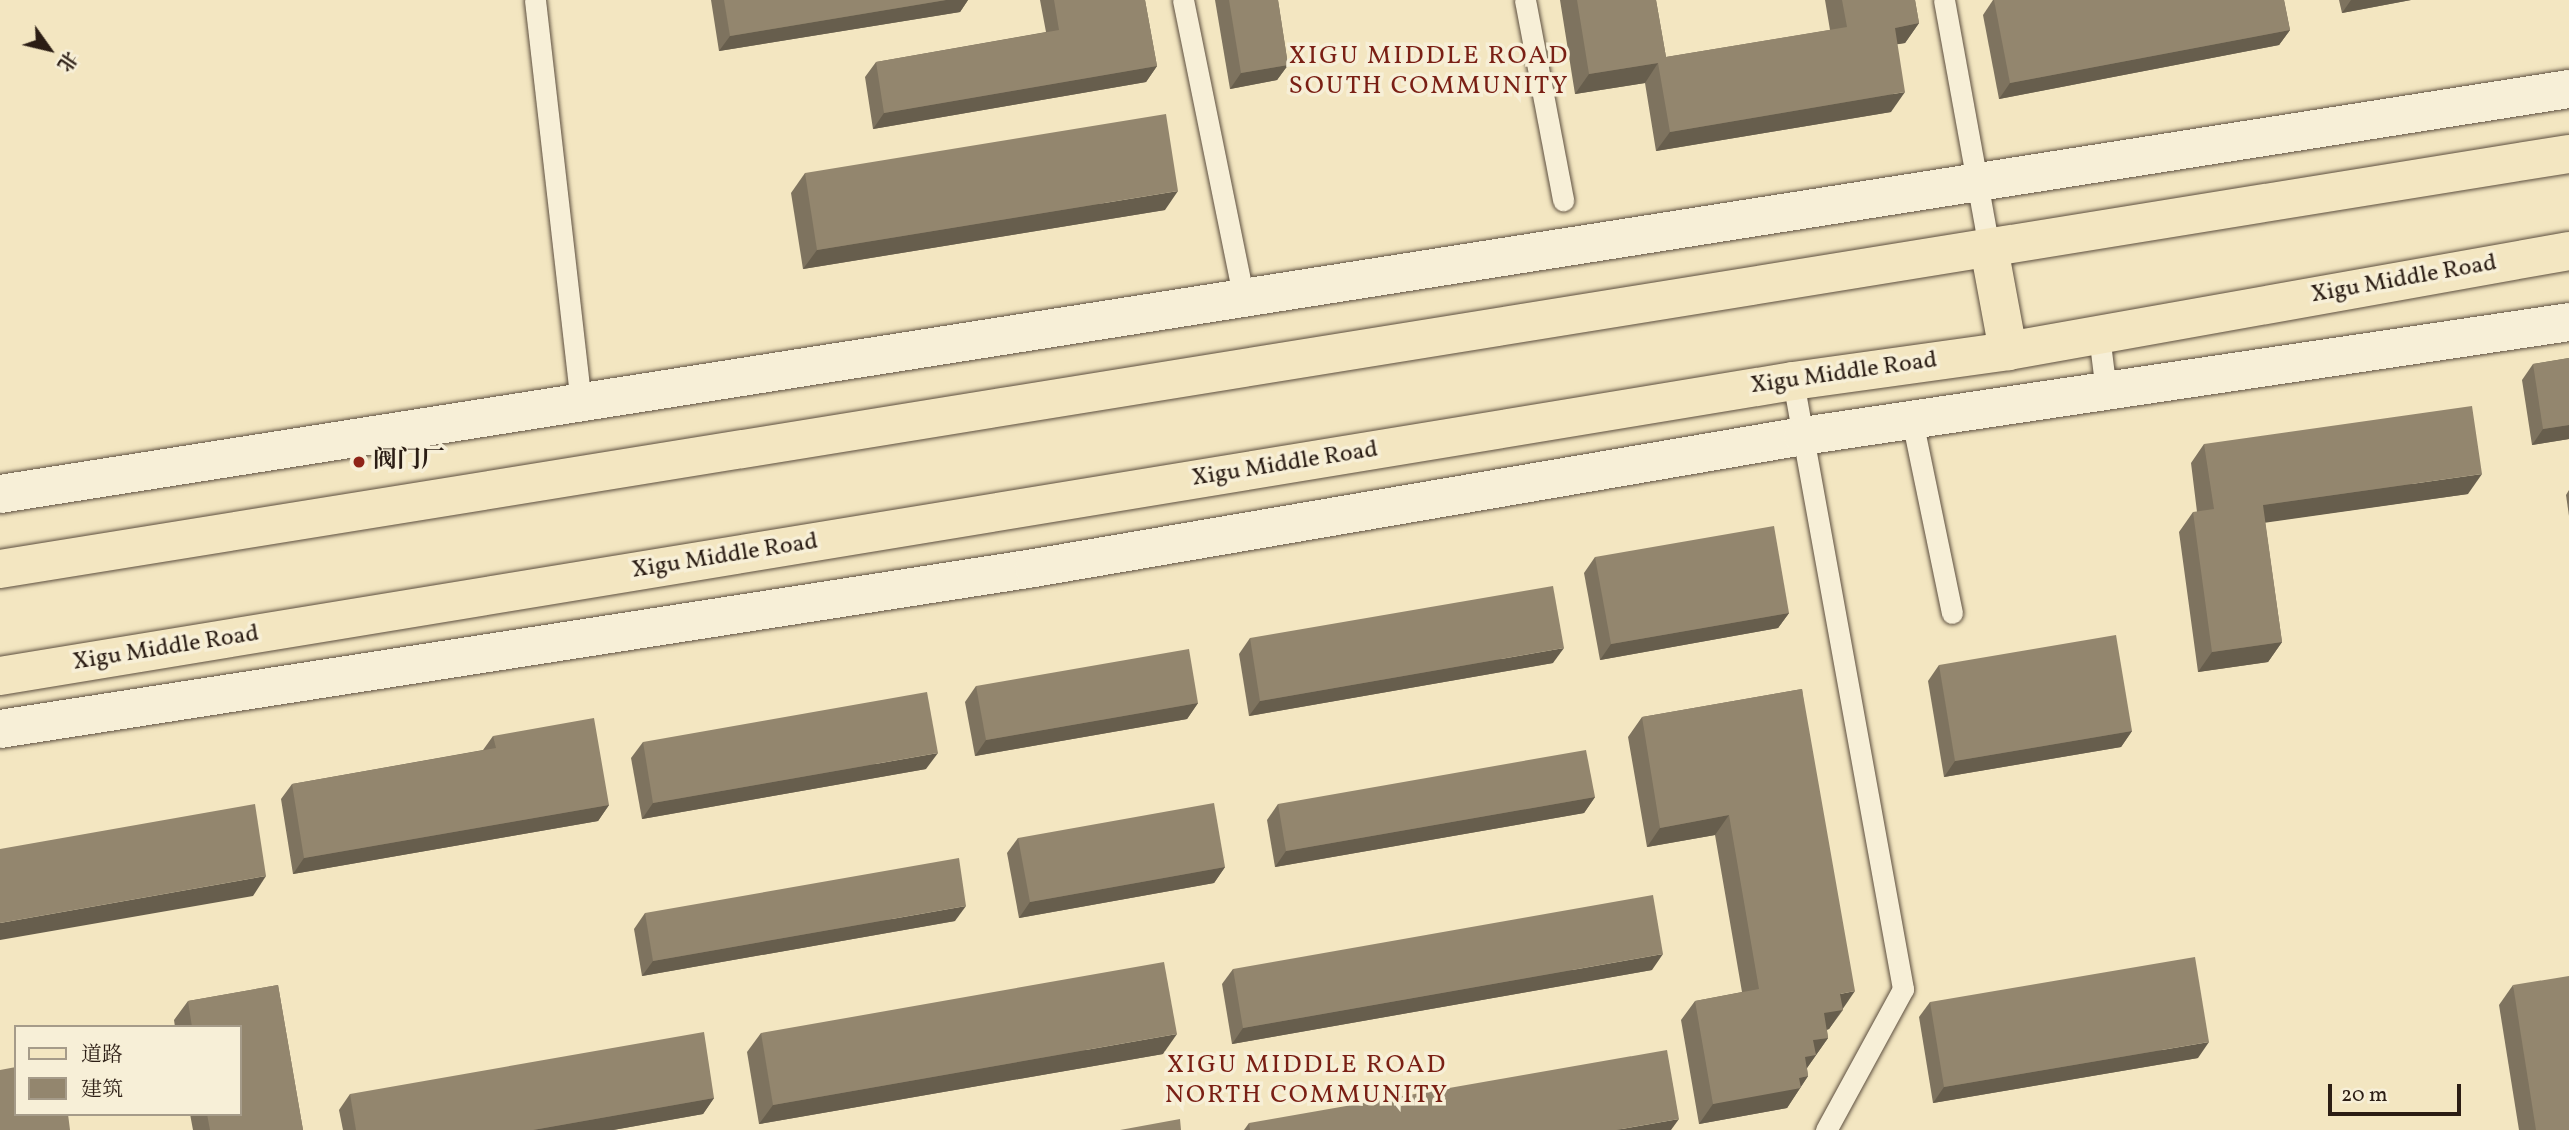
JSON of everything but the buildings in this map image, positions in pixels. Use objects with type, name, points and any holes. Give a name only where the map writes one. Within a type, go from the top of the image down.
[{"type":"main road","points":[[0,569],[2569,154]]},
{"type":"main road","points":[[1989,248],[2008,351]]},
{"type":"main road","name":"Xigu Middle Road","points":[[0,676],[1793,381],[2008,351],[2569,251]]},
{"type":"street","points":[[0,494],[1977,185],[2569,89]]},
{"type":"street","points":[[0,729],[1034,568],[1803,436],[2569,322]]},
{"type":"lane","points":[[535,0],[581,403]]},
{"type":"lane","points":[[1183,0],[1244,299]]},
{"type":"lane","points":[[1525,0],[1563,200]]},
{"type":"lane","points":[[1944,0],[1989,248]]},
{"type":"lane","points":[[2099,335],[2106,391]]},
{"type":"lane","points":[[1793,381],[1903,989],[1826,1130]]},
{"type":"lane","points":[[1912,420],[1952,613]]},
{"type":"place","name":"阀门厂","points":[[359,462]]},
{"type":"district","name":"XIGU MIDDLE ROAD SOUTH COMMUNITY","points":[[1429,72]]},
{"type":"district","name":"XIGU MIDDLE ROAD NORTH COMMUNITY","points":[[1307,1081]]}]
